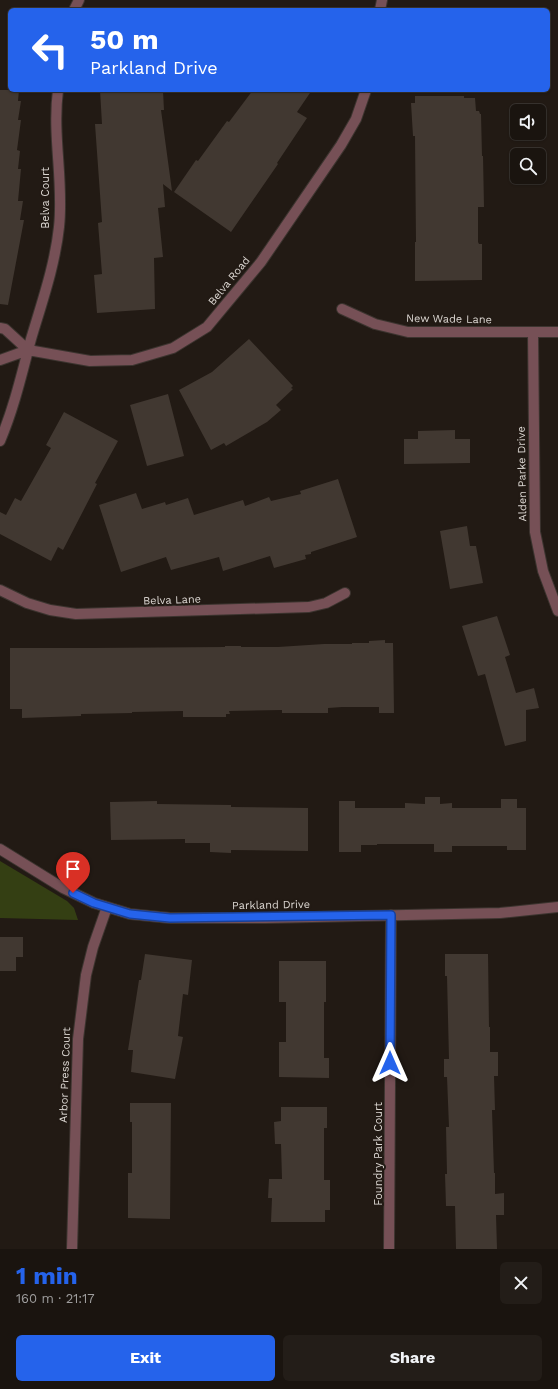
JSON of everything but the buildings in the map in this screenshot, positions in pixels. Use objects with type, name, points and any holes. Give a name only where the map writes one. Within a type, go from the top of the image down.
[{"type":"street","name":"Belva Court","points":[[28,350],[53,261],[59,226],[56,133],[58,92]]},
{"type":"street","name":"Belva Road","points":[[0,360],[28,350],[90,360],[132,360],[173,348],[208,327],[261,262],[341,145],[356,119],[365,92]]},
{"type":"street","name":"New Wade Lane","points":[[342,309],[375,324],[408,332],[558,332]]},
{"type":"street","points":[[0,328],[5,329],[28,350],[18,392],[0,440]]},
{"type":"street","name":"Alden Parke Drive","points":[[533,332],[535,532],[543,571],[558,611]]},
{"type":"street","name":"Belva Lane","points":[[0,590],[27,603],[50,610],[76,614],[309,607],[326,603],[346,593]]},
{"type":"street","name":"Parkland Drive","points":[[0,849],[63,888],[94,903],[130,914],[170,918],[391,915],[500,913],[558,907]]},
{"type":"street","name":"Arbor Press Court","points":[[72,1249],[78,1039],[86,975],[93,947],[107,907]]},
{"type":"street","name":"Foundry Park Court","points":[[389,1249],[391,915]]},
{"type":"green space","points":[[0,861],[67,901],[74,908],[78,920],[0,918]]},
{"type":"route","points":[[73,893],[94,903],[130,914],[170,918],[266,918],[391,915],[390,1063]]}]
